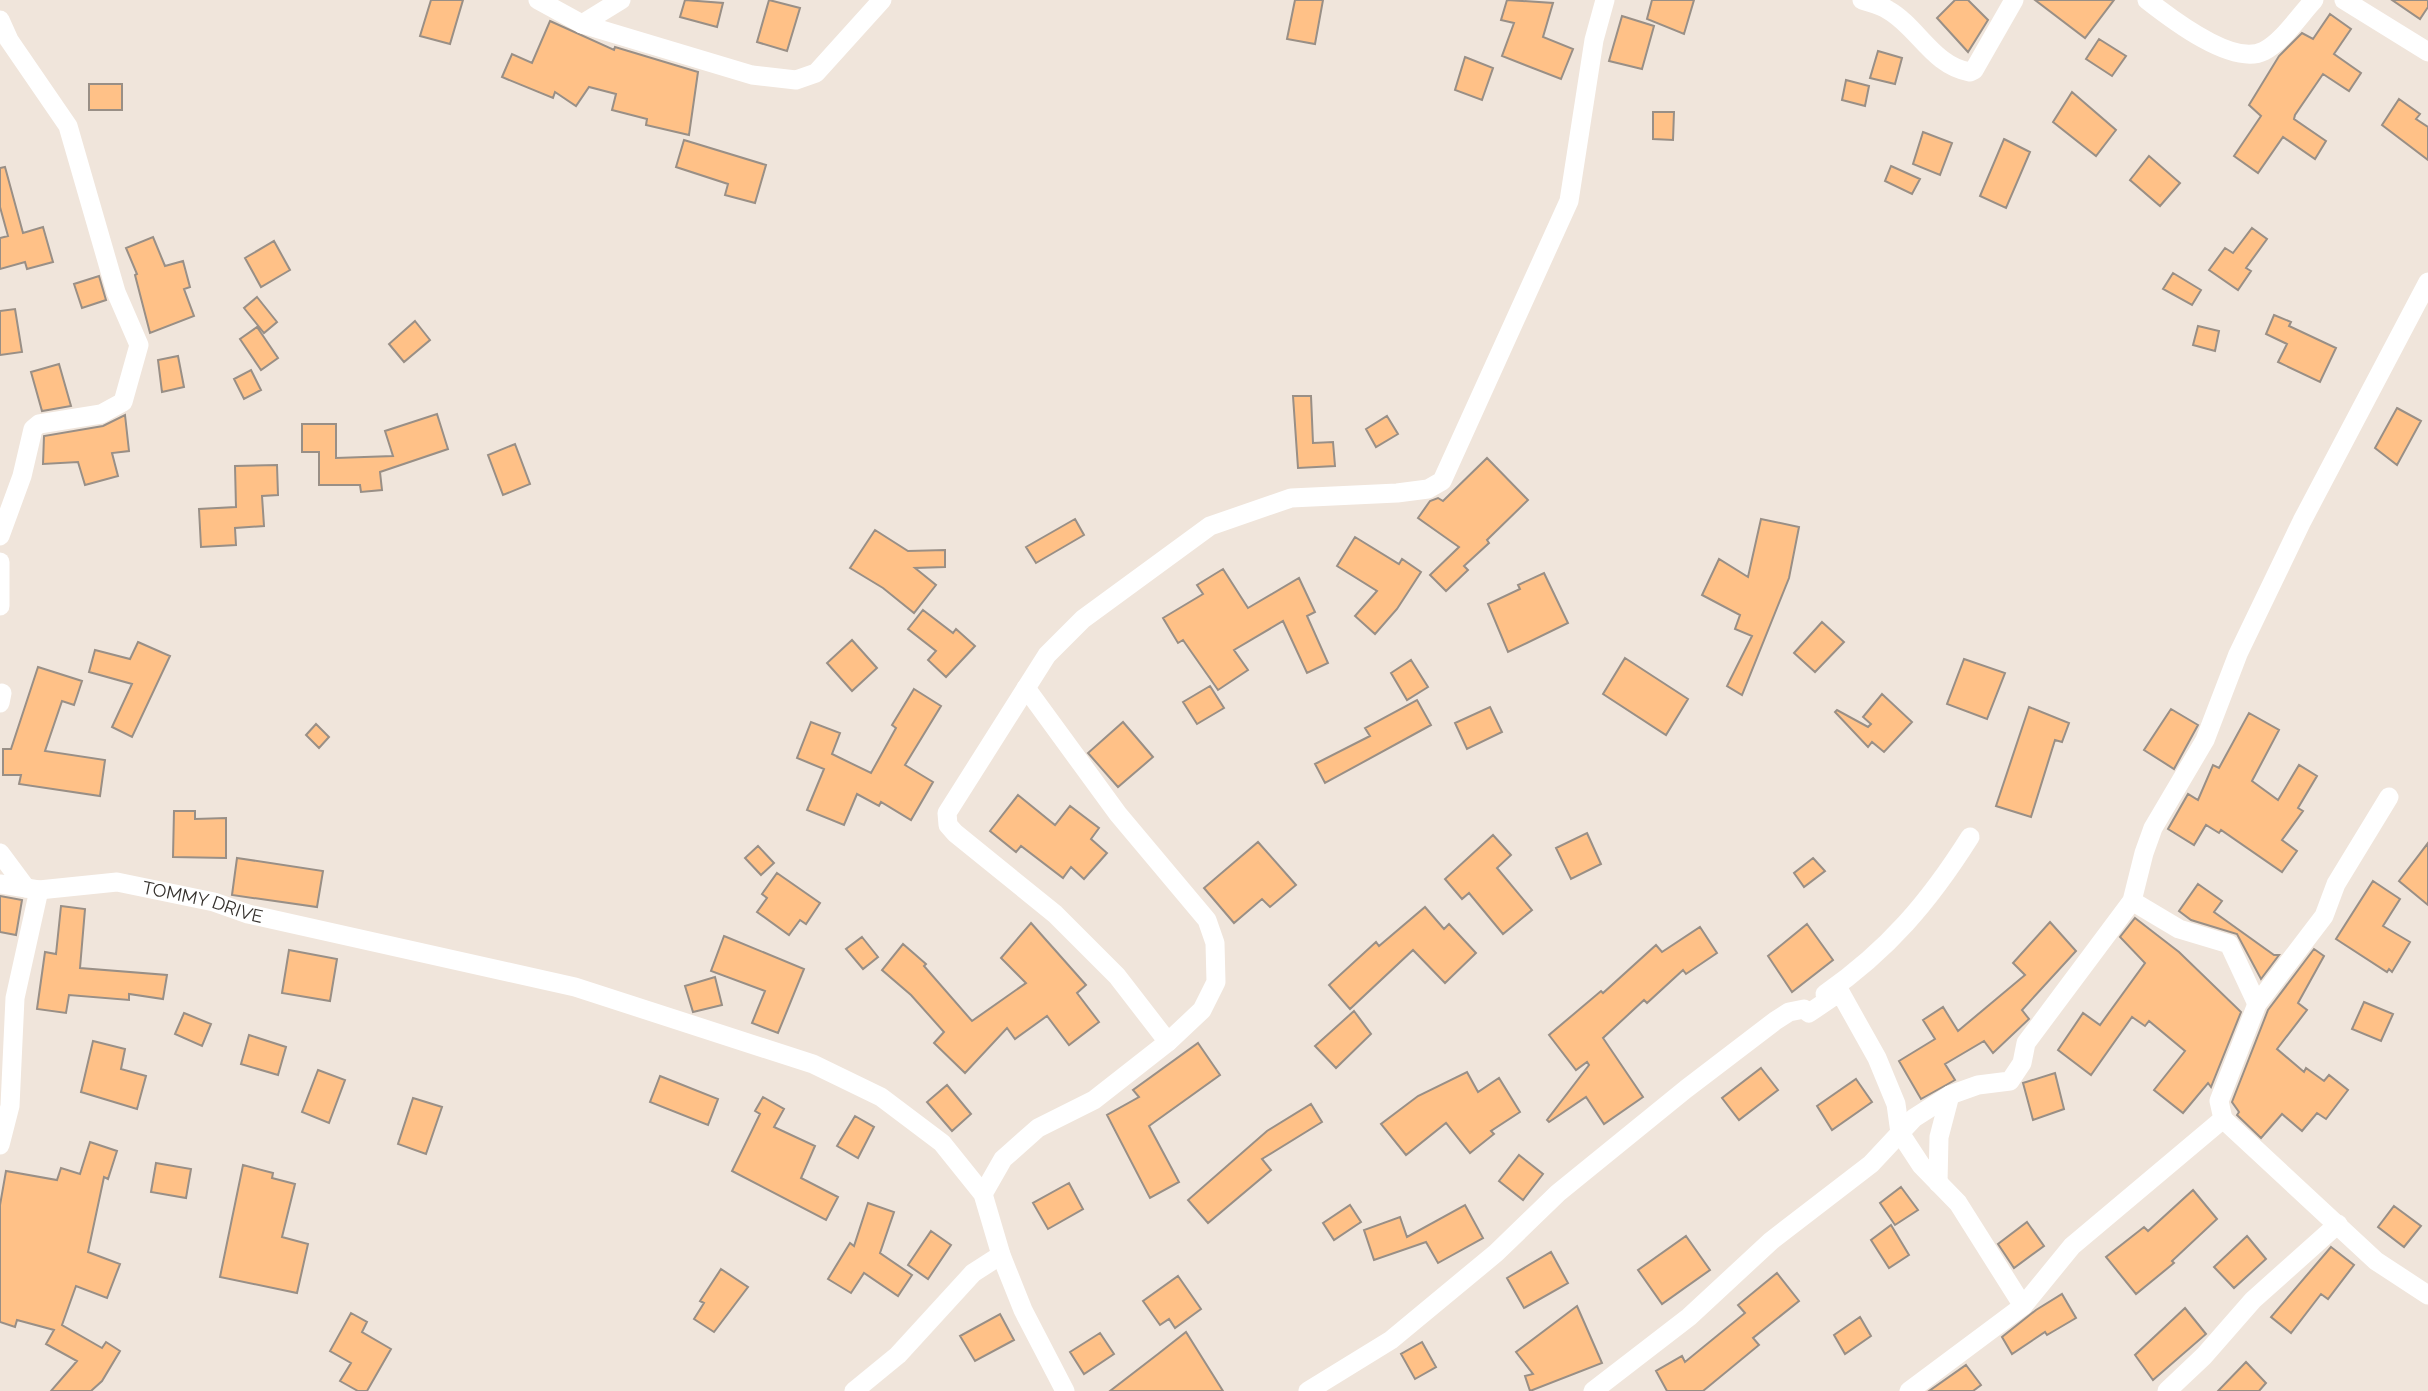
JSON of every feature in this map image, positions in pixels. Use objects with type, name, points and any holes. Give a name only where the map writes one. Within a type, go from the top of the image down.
[{"type":"street","points":[[538,0],[582,24],[752,75],[796,80],[817,73],[882,0]]},
{"type":"street","points":[[582,24],[621,0]]},
{"type":"street","points":[[1168,1042],[1117,976],[1055,914],[948,825],[947,813],[1047,654],[1083,619],[1210,526],[1291,498],[1397,493],[1428,489],[1442,481],[1569,201],[1594,40],[1605,0]]},
{"type":"street","points":[[1863,0],[1888,10],[1909,27],[1928,49],[1950,65],[1970,72],[1974,70],[2014,0]]},
{"type":"street","points":[[2147,0],[2185,29],[2249,54],[2263,51],[2314,0]]},
{"type":"street","points":[[2344,0],[2428,52]]},
{"type":"street","points":[[0,20],[9,40],[68,126],[116,292],[139,345],[123,402],[101,414],[39,424],[33,429],[22,476],[0,536]]},
{"type":"street","points":[[1593,1391],[1689,1317],[1771,1241],[1871,1164],[1914,1118],[1950,1095],[1978,1085],[2010,1081],[2022,1063],[2026,1043],[2132,901],[2144,853],[2154,828],[2205,740],[2238,654],[2302,521],[2428,282]]},
{"type":"street","points":[[0,562],[0,606]]},
{"type":"street","points":[[1026,688],[1118,814],[1207,920],[1215,943],[1216,982],[1202,1010],[1168,1042],[1094,1100],[1038,1128],[1003,1159],[983,1194],[1001,1255],[1023,1310],[1065,1391]]},
{"type":"street","points":[[2389,797],[2336,884],[2324,916],[2257,1004],[2219,1101],[2223,1119],[2376,1261],[2428,1295]]},
{"type":"street","points":[[1308,1391],[1391,1340],[1496,1253],[1558,1193],[1686,1089],[1789,1012],[1804,1009],[1858,971],[1908,924],[1942,882],[1970,837]]},
{"type":"street","points":[[0,853],[32,889],[15,999],[10,1106],[0,1144]]},
{"type":"street","name":"TOMMY DRIVE","points":[[0,884],[32,889],[117,882],[575,987],[813,1064],[881,1097],[942,1143],[983,1194]]},
{"type":"street","points":[[2132,901],[2179,929],[2229,944],[2257,1004]]},
{"type":"street","points":[[1804,1009],[1810,1013],[1840,992],[1877,1058],[1896,1104],[1900,1133],[1938,1183],[1958,1203],[2023,1306]]},
{"type":"street","points":[[1938,1183],[1939,1137],[1950,1095]]},
{"type":"street","points":[[1909,1391],[2023,1306],[2072,1246],[2223,1119]]},
{"type":"street","points":[[2167,1391],[2204,1356],[2253,1300],[2338,1224]]},
{"type":"street","points":[[854,1391],[898,1354],[973,1272],[1001,1255]]},
{"type":"building","points":[[431,0],[463,0],[450,44],[420,36]]},
{"type":"building","points":[[685,0],[723,3],[717,27],[680,17]]},
{"type":"building","points":[[769,0],[800,8],[787,51],[757,42]]},
{"type":"building","points":[[1295,0],[1323,0],[1315,44],[1287,39]]},
{"type":"building","points":[[1507,0],[1553,3],[1543,37],[1573,49],[1561,79],[1502,56],[1514,23],[1501,20]]},
{"type":"building","points":[[1652,0],[1694,0],[1684,34],[1647,19]]},
{"type":"building","points":[[1955,0],[1968,0],[1988,20],[1968,52],[1937,18]]},
{"type":"building","points":[[2035,0],[2114,0],[2085,38]]},
{"type":"building","points":[[2392,0],[2428,0],[2428,7],[2420,19]]},
{"type":"building","points":[[2330,14],[2351,29],[2334,54],[2361,73],[2349,91],[2323,74],[2295,115],[2294,119],[2326,141],[2315,159],[2283,137],[2258,173],[2234,156],[2261,116],[2249,105],[2279,56],[2302,33],[2313,39]]},
{"type":"building","points":[[1622,16],[1654,26],[1642,69],[1609,61]]},
{"type":"building","points":[[550,21],[614,50],[615,47],[698,72],[689,135],[646,125],[647,119],[612,110],[616,94],[589,87],[576,106],[555,92],[553,98],[502,77],[512,54],[532,63]]},
{"type":"building","points":[[2099,39],[2126,56],[2112,76],[2086,59]]},
{"type":"building","points":[[1878,51],[1902,58],[1895,84],[1870,78]]},
{"type":"building","points":[[1465,57],[1493,68],[1482,100],[1455,90]]},
{"type":"building","points":[[1846,80],[1869,86],[1865,106],[1842,100]]},
{"type":"building","points":[[89,84],[122,84],[122,110],[89,110]]},
{"type":"building","points":[[2072,92],[2116,130],[2096,156],[2053,122]]},
{"type":"building","points":[[2399,99],[2420,114],[2416,119],[2428,127],[2428,160],[2382,125]]},
{"type":"building","points":[[1653,112],[1674,112],[1673,140],[1653,139]]},
{"type":"building","points":[[1923,132],[1952,143],[1940,175],[1913,164]]},
{"type":"building","points":[[2004,139],[2030,152],[2006,208],[1980,196]]},
{"type":"building","points":[[684,140],[766,165],[755,203],[725,195],[728,184],[676,167]]},
{"type":"building","points":[[2149,156],[2180,183],[2160,206],[2130,180]]},
{"type":"building","points":[[1891,166],[1920,179],[1912,194],[1885,181]]},
{"type":"building","points":[[5,167],[23,233],[43,227],[53,262],[27,269],[25,262],[0,269],[0,238],[8,236],[0,207],[0,168]]},
{"type":"building","points":[[2252,228],[2267,239],[2246,268],[2251,271],[2238,290],[2209,270],[2225,248],[2233,253]]},
{"type":"building","points":[[153,237],[165,266],[183,261],[190,287],[184,289],[194,316],[150,333],[135,275],[137,274],[126,248]]},
{"type":"building","points":[[274,241],[290,270],[261,287],[245,258]]},
{"type":"building","points":[[2173,273],[2201,290],[2192,305],[2163,289]]},
{"type":"building","points":[[99,276],[106,300],[82,308],[74,284]]},
{"type":"building","points":[[257,297],[277,322],[264,333],[244,308]]},
{"type":"building","points":[[15,309],[22,352],[0,355],[0,311]]},
{"type":"building","points":[[2274,315],[2291,322],[2289,326],[2336,348],[2320,382],[2278,362],[2287,344],[2266,334]]},
{"type":"building","points":[[415,321],[430,340],[404,362],[389,344]]},
{"type":"building","points":[[2198,326],[2219,331],[2215,351],[2193,345]]},
{"type":"building","points":[[257,327],[278,358],[261,370],[240,339]]},
{"type":"building","points":[[178,356],[184,387],[162,392],[158,360]]},
{"type":"building","points":[[59,364],[71,406],[42,411],[31,372]]},
{"type":"building","points":[[251,370],[261,390],[244,399],[234,379]]},
{"type":"building","points":[[1293,396],[1311,396],[1313,443],[1333,442],[1335,466],[1298,468]]},
{"type":"building","points":[[2397,408],[2421,421],[2397,465],[2375,448]]},
{"type":"building","points":[[437,414],[448,449],[380,472],[382,490],[361,492],[360,485],[319,485],[319,452],[302,452],[302,424],[336,424],[336,458],[393,456],[385,431]]},
{"type":"building","points":[[125,415],[129,451],[112,453],[118,476],[85,485],[78,462],[43,464],[44,436],[103,426]]},
{"type":"building","points":[[1387,416],[1398,434],[1376,447],[1366,429]]},
{"type":"building","points":[[515,444],[530,484],[503,495],[488,455]]},
{"type":"building","points":[[1487,458],[1528,500],[1487,540],[1489,543],[1464,566],[1468,570],[1446,591],[1430,575],[1459,547],[1418,518],[1430,501],[1438,498],[1443,501]]},
{"type":"building","points":[[277,465],[278,495],[262,496],[264,526],[235,528],[236,545],[201,547],[199,509],[236,507],[235,466]]},
{"type":"building","points":[[1075,519],[1084,535],[1036,563],[1026,547]]},
{"type":"building","points":[[1761,519],[1799,527],[1789,578],[1742,695],[1727,686],[1752,636],[1735,629],[1740,615],[1702,595],[1719,559],[1748,577]]},
{"type":"building","points":[[875,530],[908,551],[945,550],[945,567],[915,568],[936,585],[914,613],[883,588],[850,568]]},
{"type":"building","points":[[1355,537],[1399,564],[1402,559],[1421,572],[1397,609],[1375,634],[1355,616],[1377,591],[1337,566]]},
{"type":"building","points":[[1223,569],[1248,608],[1299,578],[1315,612],[1307,616],[1328,663],[1307,673],[1283,621],[1234,650],[1248,670],[1218,690],[1183,640],[1178,643],[1163,618],[1203,594],[1197,585]]},
{"type":"building","points":[[1544,573],[1568,623],[1508,652],[1488,604],[1520,589],[1518,585]]},
{"type":"building","points":[[923,610],[953,633],[956,629],[975,646],[946,677],[928,660],[936,651],[908,629]]},
{"type":"building","points":[[1822,622],[1844,642],[1815,672],[1794,653]]},
{"type":"building","points":[[852,640],[877,668],[852,691],[827,663]]},
{"type":"building","points":[[138,642],[170,656],[132,737],[112,727],[132,684],[89,672],[95,650],[130,659]]},
{"type":"building","points":[[1625,658],[1688,699],[1666,735],[1603,694]]},
{"type":"building","points":[[1964,659],[2005,673],[1987,719],[1947,704]]},
{"type":"building","points":[[1411,660],[1428,687],[1407,700],[1391,673]]},
{"type":"building","points":[[38,667],[82,681],[74,705],[62,701],[45,751],[105,760],[100,796],[19,784],[21,775],[3,775],[3,749],[11,749]]},
{"type":"building","points":[[1210,686],[1224,708],[1197,724],[1183,702]]},
{"type":"building","points":[[914,689],[941,706],[905,765],[933,782],[911,820],[881,802],[879,806],[857,794],[844,825],[807,810],[824,769],[797,758],[811,722],[840,733],[832,754],[871,773],[896,728],[892,725]]},
{"type":"building","points":[[1882,694],[1912,722],[1884,752],[1872,742],[1868,747],[1835,712],[1837,710],[1868,727],[1871,724],[1863,717]]},
{"type":"building","points":[[1417,700],[1431,725],[1325,783],[1315,764],[1370,736],[1365,728]]},
{"type":"building","points":[[1490,707],[1502,732],[1467,749],[1455,723]]},
{"type":"building","points":[[2029,707],[2069,723],[2062,742],[2055,740],[2031,817],[1996,806]]},
{"type":"building","points":[[2171,709],[2198,725],[2174,769],[2144,750]]},
{"type":"building","points":[[2249,713],[2279,730],[2252,781],[2278,800],[2299,765],[2317,776],[2298,808],[2303,811],[2282,840],[2297,851],[2282,872],[2221,830],[2219,833],[2206,825],[2194,845],[2168,829],[2188,794],[2198,800],[2213,765],[2219,768]]},
{"type":"building","points":[[1123,722],[1153,757],[1118,787],[1088,753]]},
{"type":"building","points":[[316,724],[329,737],[319,748],[306,735]]},
{"type":"building","points":[[1018,795],[1055,825],[1070,806],[1099,828],[1091,839],[1107,853],[1084,879],[1071,867],[1063,878],[1021,846],[1016,852],[990,831]]},
{"type":"building","points":[[174,811],[195,811],[195,819],[226,818],[226,858],[173,857]]},
{"type":"building","points":[[1587,833],[1601,864],[1571,879],[1556,848]]},
{"type":"building","points":[[1493,835],[1511,855],[1497,868],[1532,910],[1503,934],[1469,893],[1462,899],[1445,879]]},
{"type":"building","points":[[1258,842],[1296,885],[1270,907],[1262,899],[1234,923],[1204,888]]},
{"type":"building","points":[[2428,843],[2428,905],[2399,881]]},
{"type":"building","points":[[758,846],[774,863],[761,875],[745,858]]},
{"type":"building","points":[[237,858],[323,871],[317,907],[232,895]]},
{"type":"building","points":[[1813,858],[1825,871],[1804,887],[1794,873]]},
{"type":"building","points":[[777,873],[820,903],[806,924],[800,920],[789,935],[757,912],[767,898],[762,894]]},
{"type":"building","points":[[2373,881],[2400,899],[2383,926],[2410,942],[2392,972],[2389,969],[2387,972],[2336,939]]},
{"type":"building","points":[[2198,884],[2222,901],[2214,912],[2274,955],[2279,955],[2261,979],[2237,934],[2191,920],[2179,911]]},
{"type":"building","points":[[0,896],[22,900],[16,935],[0,932]]},
{"type":"building","points":[[61,906],[85,909],[80,968],[167,975],[163,999],[129,994],[129,1000],[69,995],[66,1013],[37,1009],[45,952],[56,954]]},
{"type":"building","points":[[1425,907],[1444,929],[1449,924],[1476,953],[1445,983],[1413,950],[1350,1009],[1329,985],[1376,942],[1379,946]]},
{"type":"building","points":[[2135,918],[2179,952],[2241,1012],[2211,1087],[2208,1083],[2183,1113],[2154,1090],[2185,1051],[2149,1021],[2145,1026],[2132,1017],[2091,1075],[2058,1050],[2083,1013],[2100,1025],[2145,963],[2120,937]]},
{"type":"building","points":[[2050,922],[2076,951],[2022,1010],[2029,1019],[1993,1053],[1984,1041],[1945,1064],[1955,1080],[1921,1099],[1899,1061],[1935,1039],[1923,1020],[1943,1007],[1958,1031],[2025,975],[2013,963]]},
{"type":"building","points":[[1031,923],[1086,985],[1077,993],[1099,1022],[1069,1045],[1047,1016],[1015,1039],[1007,1028],[965,1073],[934,1043],[944,1032],[911,995],[882,970],[903,944],[926,964],[924,966],[972,1021],[1026,983],[1001,958]]},
{"type":"building","points":[[1807,924],[1833,960],[1792,992],[1768,956]]},
{"type":"building","points":[[1700,927],[1717,953],[1686,974],[1683,970],[1647,1003],[1644,1000],[1603,1038],[1643,1097],[1604,1124],[1586,1097],[1549,1122],[1547,1120],[1589,1065],[1587,1062],[1576,1070],[1549,1035],[1601,991],[1603,993],[1656,945],[1662,952]]},
{"type":"building","points":[[724,936],[804,969],[778,1033],[752,1023],[765,991],[711,971]]},
{"type":"building","points":[[862,937],[878,957],[863,969],[846,949]]},
{"type":"building","points":[[2314,949],[2324,956],[2298,1003],[2307,1010],[2277,1049],[2304,1072],[2306,1068],[2324,1081],[2329,1075],[2348,1090],[2326,1119],[2317,1113],[2302,1131],[2282,1114],[2261,1138],[2237,1115],[2239,1112],[2232,1102],[2268,1010]]},
{"type":"building","points":[[289,950],[337,959],[330,1001],[282,993]]},
{"type":"building","points":[[715,977],[722,1005],[693,1012],[685,986]]},
{"type":"building","points":[[2364,1002],[2393,1014],[2381,1041],[2352,1029]]},
{"type":"building","points":[[1354,1011],[1371,1034],[1336,1068],[1315,1046]]},
{"type":"building","points":[[184,1013],[211,1024],[202,1046],[175,1034]]},
{"type":"building","points":[[249,1035],[286,1047],[278,1075],[241,1064]]},
{"type":"building","points":[[93,1041],[125,1049],[121,1069],[146,1076],[137,1109],[81,1092]]},
{"type":"building","points":[[1198,1043],[1220,1075],[1149,1126],[1179,1182],[1150,1198],[1107,1115],[1139,1097],[1133,1090]]},
{"type":"building","points":[[1761,1068],[1778,1090],[1739,1120],[1722,1098]]},
{"type":"building","points":[[318,1070],[345,1080],[329,1123],[302,1112]]},
{"type":"building","points":[[1467,1072],[1478,1092],[1499,1078],[1520,1112],[1491,1131],[1494,1134],[1470,1153],[1446,1123],[1406,1155],[1381,1124],[1418,1096]]},
{"type":"building","points":[[2055,1073],[2064,1109],[2033,1120],[2023,1083]]},
{"type":"building","points":[[660,1076],[718,1099],[708,1125],[650,1102]]},
{"type":"building","points":[[1856,1079],[1872,1102],[1832,1130],[1817,1106]]},
{"type":"building","points":[[947,1085],[971,1114],[952,1131],[927,1102]]},
{"type":"building","points":[[763,1097],[784,1109],[774,1127],[815,1146],[801,1178],[838,1197],[826,1220],[732,1171],[760,1114],[755,1111]]},
{"type":"building","points":[[413,1098],[442,1107],[426,1154],[398,1144]]},
{"type":"building","points":[[1311,1104],[1322,1122],[1262,1159],[1271,1170],[1208,1223],[1188,1200],[1267,1131]]},
{"type":"building","points":[[855,1116],[874,1127],[858,1158],[837,1146]]},
{"type":"building","points":[[90,1142],[117,1151],[108,1179],[104,1177],[88,1252],[120,1264],[107,1298],[76,1286],[62,1325],[102,1348],[106,1342],[120,1351],[102,1381],[91,1391],[51,1391],[77,1361],[46,1344],[54,1330],[17,1320],[15,1327],[0,1322],[0,1205],[6,1171],[57,1180],[61,1168],[80,1174]]},
{"type":"building","points":[[1519,1155],[1543,1174],[1523,1200],[1499,1181]]},
{"type":"building","points":[[156,1163],[191,1169],[186,1198],[151,1192]]},
{"type":"building","points":[[243,1165],[273,1173],[272,1178],[295,1184],[282,1237],[308,1244],[297,1293],[220,1277]]},
{"type":"building","points":[[1069,1183],[1083,1209],[1048,1229],[1033,1203]]},
{"type":"building","points":[[1901,1187],[1918,1210],[1895,1225],[1880,1203]]},
{"type":"building","points":[[2193,1190],[2217,1219],[2172,1261],[2174,1263],[2136,1294],[2106,1257],[2144,1227],[2148,1231]]},
{"type":"building","points":[[868,1203],[894,1212],[880,1253],[912,1275],[898,1296],[864,1273],[851,1293],[828,1279],[850,1243],[854,1246]]},
{"type":"building","points":[[1350,1205],[1361,1222],[1334,1240],[1323,1223]]},
{"type":"building","points":[[1465,1205],[1483,1238],[1438,1263],[1426,1242],[1374,1260],[1364,1230],[1400,1217],[1407,1237]]},
{"type":"building","points":[[2394,1206],[2421,1226],[2404,1247],[2378,1227]]},
{"type":"building","points":[[2027,1222],[2044,1246],[2014,1268],[1998,1244]]},
{"type":"building","points":[[1891,1225],[1909,1255],[1889,1268],[1871,1240]]},
{"type":"building","points":[[931,1231],[951,1245],[928,1279],[908,1265]]},
{"type":"building","points":[[1686,1236],[1710,1270],[1662,1304],[1638,1270]]},
{"type":"building","points":[[2247,1236],[2266,1259],[2234,1288],[2214,1267]]},
{"type":"building","points":[[2331,1247],[2354,1265],[2328,1299],[2321,1294],[2291,1333],[2271,1317]]},
{"type":"building","points":[[1551,1252],[1568,1283],[1524,1308],[1507,1278]]},
{"type":"building","points":[[721,1269],[748,1287],[714,1332],[694,1319],[704,1303],[700,1301]]},
{"type":"building","points":[[1777,1273],[1799,1301],[1753,1338],[1759,1345],[1703,1391],[1667,1391],[1656,1371],[1682,1356],[1685,1362],[1745,1313],[1738,1305]]},
{"type":"building","points":[[1178,1276],[1201,1309],[1175,1328],[1169,1319],[1160,1325],[1143,1301]]},
{"type":"building","points":[[2062,1294],[2076,1318],[2047,1335],[2045,1332],[2012,1354],[2002,1337],[2036,1310]]},
{"type":"building","points":[[1577,1306],[1602,1363],[1530,1391],[1525,1376],[1533,1374],[1516,1352]]},
{"type":"building","points":[[2185,1308],[2206,1334],[2153,1380],[2135,1355]]},
{"type":"building","points":[[351,1313],[367,1322],[362,1332],[391,1349],[367,1391],[358,1391],[340,1381],[351,1363],[330,1351]]},
{"type":"building","points":[[1000,1314],[1014,1340],[975,1361],[960,1336]]},
{"type":"building","points":[[1860,1317],[1871,1336],[1845,1354],[1834,1335]]},
{"type":"building","points":[[1186,1332],[1223,1391],[1110,1391],[1158,1354]]},
{"type":"building","points":[[1100,1333],[1114,1354],[1084,1374],[1070,1352]]},
{"type":"building","points":[[1422,1342],[1436,1367],[1415,1379],[1401,1354]]},
{"type":"building","points":[[2246,1362],[2266,1383],[2259,1391],[2218,1391]]},
{"type":"building","points":[[1966,1365],[1981,1385],[1973,1391],[1929,1391]]}]
